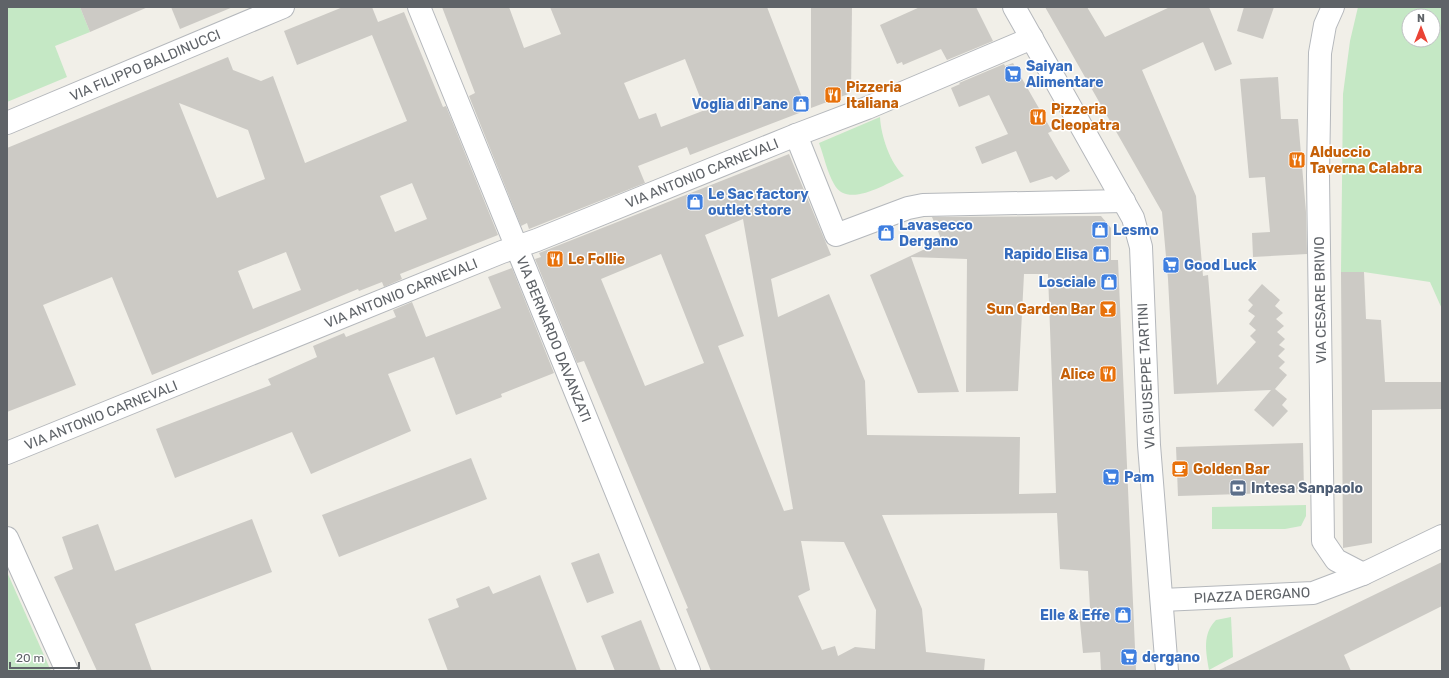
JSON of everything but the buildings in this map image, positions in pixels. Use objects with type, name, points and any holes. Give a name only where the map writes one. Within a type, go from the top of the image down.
[{"type":"street","name":"VIA FILIPPO BALDINUCCI","points":[[7,123],[283,7]]},
{"type":"street","name":"VIA BERNARDO DAVANZATI","points":[[419,7],[689,671]]},
{"type":"street","name":"VIA GIUSEPPE TARTINI","points":[[1014,7],[1133,218],[1141,247],[1149,445],[1162,600]]},
{"type":"street","name":"VIA CESARE BRIVIO","points":[[1333,7],[1325,25],[1320,61],[1318,183],[1323,541],[1336,560],[1363,574]]},
{"type":"street","name":"VIA ANTONIO CARNEVALI","points":[[7,453],[516,247],[537,240],[796,135],[867,108],[1032,38]]},
{"type":"street","name":"VIA ANTONIO CARNEVALI","points":[[796,135],[836,235],[908,208],[923,205],[1124,202]]},
{"type":"street","name":"PIAZZA DERGANO","points":[[1162,600],[1313,593],[1363,574],[1442,536]]},
{"type":"street","points":[[7,538],[67,671]]},
{"type":"street","points":[[1162,600],[1167,671]]},
{"type":"green space","points":[[7,7],[80,7],[90,32],[55,46],[67,77],[7,102]]},
{"type":"green space","points":[[1358,7],[1442,7],[1442,309],[1430,282],[1364,272],[1341,272],[1343,94],[1350,41]]},
{"type":"green space","points":[[880,117],[882,132],[887,149],[894,164],[904,176],[877,189],[857,195],[840,191],[834,184],[827,169],[819,143]]},
{"type":"green space","points":[[1306,505],[1306,516],[1301,526],[1285,529],[1212,529],[1212,507]]},
{"type":"green space","points":[[7,572],[51,671],[7,671]]},
{"type":"green space","points":[[1231,617],[1233,657],[1209,670],[1206,644],[1209,631],[1216,620]]},
{"type":"place","name":"Saiyan Alimentare","points":[[1013,74]]},
{"type":"place","name":"Pizzeria Italiana","points":[[833,95]]},
{"type":"place","name":"Voglia di Pane","points":[[801,104]]},
{"type":"place","name":"Pizzeria Cleopatra","points":[[1038,117]]},
{"type":"place","name":"Alduccio Taverna Calabra","points":[[1297,160]]},
{"type":"place","name":"Le Sac factory outlet store","points":[[695,202]]},
{"type":"place","name":"Lesmo","points":[[1100,230]]},
{"type":"place","name":"Lavasecco Dergano","points":[[886,233]]},
{"type":"place","name":"Rapido Elisa","points":[[1101,254]]},
{"type":"place","name":"Le Follie","points":[[555,259]]},
{"type":"place","name":"Good Luck","points":[[1171,265]]},
{"type":"place","name":"Losciale","points":[[1109,282]]},
{"type":"place","name":"Sun Garden Bar","points":[[1108,309]]},
{"type":"place","name":"Alice","points":[[1108,374]]},
{"type":"place","name":"Golden Bar","points":[[1180,469]]},
{"type":"place","name":"Pam","points":[[1111,477]]},
{"type":"place","name":"Intesa Sanpaolo","points":[[1238,488]]},
{"type":"place","name":"Elle & Effe","points":[[1123,615]]},
{"type":"place","name":"dergano","points":[[1129,657]]}]
